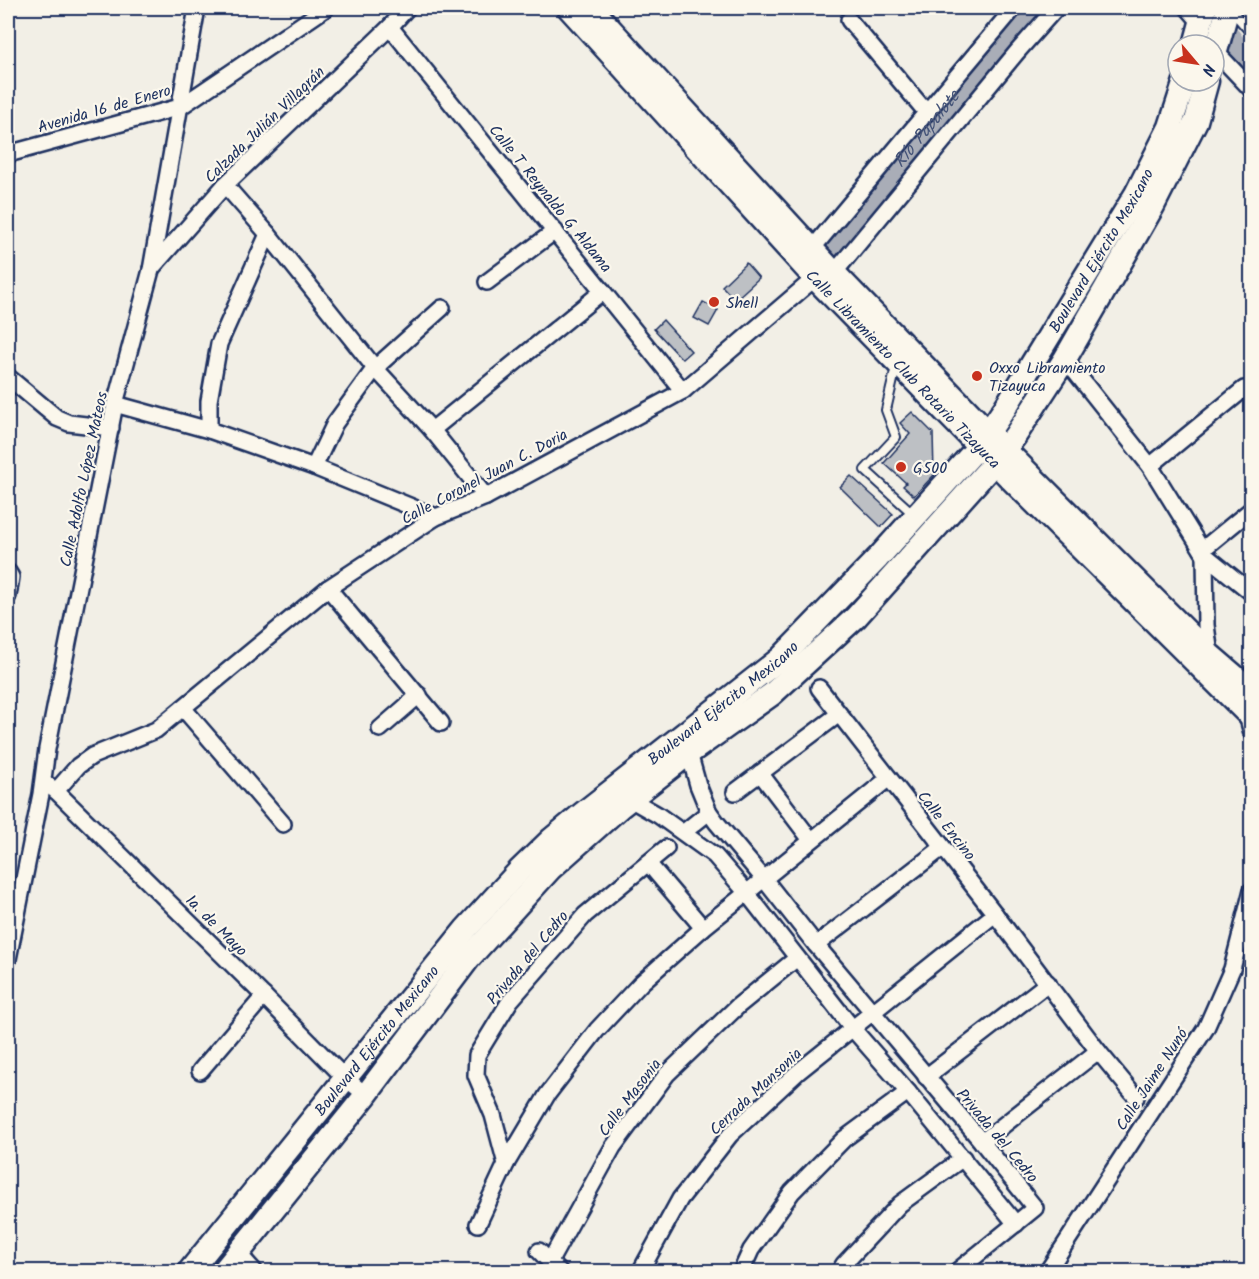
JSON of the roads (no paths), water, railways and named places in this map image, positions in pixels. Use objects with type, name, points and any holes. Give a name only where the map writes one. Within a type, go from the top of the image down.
[{"type":"main road","name":"Calle Libramiento Club Rotario Tizayuca","points":[[569,8],[984,439],[1250,722]]},
{"type":"main road","name":"Calle Libramiento Club Rotario Tizayuca","points":[[591,8],[812,249],[824,275],[897,362],[984,439]]},
{"type":"main road","points":[[1217,33],[1229,8]]},
{"type":"main road","points":[[1198,13],[1203,33]]},
{"type":"main road","name":"Boulevard Ejército Mexicano","points":[[223,1272],[366,1095],[469,958],[550,869],[630,799],[689,753],[772,694],[856,617],[1000,456],[1065,359],[1145,200],[1181,93]]},
{"type":"main road","name":"Boulevard Ejército Mexicano","points":[[189,1272],[344,1077],[489,902],[552,839],[582,814],[782,658],[878,558],[984,439],[1196,121],[1204,93]]},
{"type":"main road","name":"Calle Libramiento Club Rotario Tizayuca","points":[[1000,456],[1251,691]]},
{"type":"street","name":"Calle Adolfo López Mateos","points":[[8,959],[111,428],[151,270],[197,8]]},
{"type":"street","name":"Avenida 16 de Enero","points":[[8,154],[180,107],[326,8]]},
{"type":"street","name":"Calzada Julián Villagrán","points":[[151,270],[225,185],[407,8]]},
{"type":"street","points":[[812,249],[1014,8]]},
{"type":"street","name":"Calle Coronel Juan C. Doria","points":[[56,791],[78,766],[92,756],[156,730],[328,588],[436,518],[486,497],[684,391],[824,275],[1056,8]]},
{"type":"street","points":[[849,20],[927,113]]},
{"type":"street","name":"Calle T Reynaldo G Aldama","points":[[390,27],[684,391]]},
{"type":"street","points":[[1226,68],[1251,90]]},
{"type":"street","points":[[225,185],[268,234],[375,368],[432,430],[486,497]]},
{"type":"street","points":[[487,282],[555,231]]},
{"type":"street","points":[[209,430],[209,401],[219,344],[268,234]]},
{"type":"street","points":[[432,430],[603,291]]},
{"type":"street","points":[[314,467],[335,423],[375,368],[442,308]]},
{"type":"street","points":[[1065,359],[1150,466],[1203,553],[1251,593]]},
{"type":"street","points":[[8,377],[57,418],[69,423],[111,428]]},
{"type":"street","points":[[1150,466],[1244,389]]},
{"type":"street","points":[[116,404],[209,430],[314,467],[436,518]]},
{"type":"street","points":[[1210,655],[1206,625],[1203,553],[1251,509]]},
{"type":"street","points":[[8,572],[11,577],[8,597]]},
{"type":"street","points":[[328,588],[441,723]]},
{"type":"street","name":"Calle Encino","points":[[819,688],[1098,1051],[1136,1097]]},
{"type":"street","points":[[380,729],[419,695]]},
{"type":"street","points":[[183,708],[283,824]]},
{"type":"street","points":[[735,792],[839,714]]},
{"type":"street","name":"Privada del Cedro","points":[[689,753],[709,812],[816,945],[1035,1208],[1016,1224]]},
{"type":"street","points":[[760,773],[811,840]]},
{"type":"street","points":[[478,1224],[506,1164],[547,1095],[597,1030],[641,983],[703,928],[889,778]]},
{"type":"street","name":"1a. de Mayo","points":[[42,781],[56,791],[344,1077],[366,1095]]},
{"type":"street","points":[[630,799],[658,814],[714,855],[746,892],[853,1029],[1016,1224],[956,1272]]},
{"type":"street","points":[[684,832],[709,812]]},
{"type":"street","points":[[714,855],[733,841]]},
{"type":"street","name":"Privada del Cedro","points":[[506,1164],[493,1115],[476,1075],[477,1055],[510,1001],[585,915],[666,848]]},
{"type":"street","points":[[816,945],[942,848]]},
{"type":"street","points":[[648,863],[703,928]]},
{"type":"street","name":"Calle Jaime Nunó","points":[[1047,1272],[1206,1028],[1232,969],[1251,890]]},
{"type":"street","name":"Cerrada Mansonia","points":[[640,1272],[680,1199],[730,1135],[798,1072],[994,914]]},
{"type":"street","name":"Calle Masonia","points":[[550,1261],[613,1147],[667,1074],[738,1006],[797,958]]},
{"type":"street","points":[[926,1077],[1048,983]]},
{"type":"street","points":[[200,1071],[264,996]]},
{"type":"street","points":[[982,1142],[1098,1051]]},
{"type":"street","points":[[741,1272],[752,1250],[792,1192],[844,1139],[908,1092]]},
{"type":"street","points":[[838,1272],[900,1204],[963,1158]]},
{"type":"street","points":[[238,1253],[255,1272]]},
{"type":"lane","points":[[1229,8],[1251,34]]},
{"type":"lane","points":[[897,362],[886,410],[896,437],[866,470],[909,510],[912,520]]},
{"type":"waterway","name":"Río Papalote","points":[[829,248],[1025,8]]},
{"type":"waterway","name":"Río Papalote","points":[[1211,14],[1235,48],[1252,66]]},
{"type":"place","name":"Shell","points":[[714,302]]},
{"type":"place","name":"Oxxo Libramiento Tizayuca","points":[[977,376]]},
{"type":"place","name":"G500","points":[[901,467]]}]
